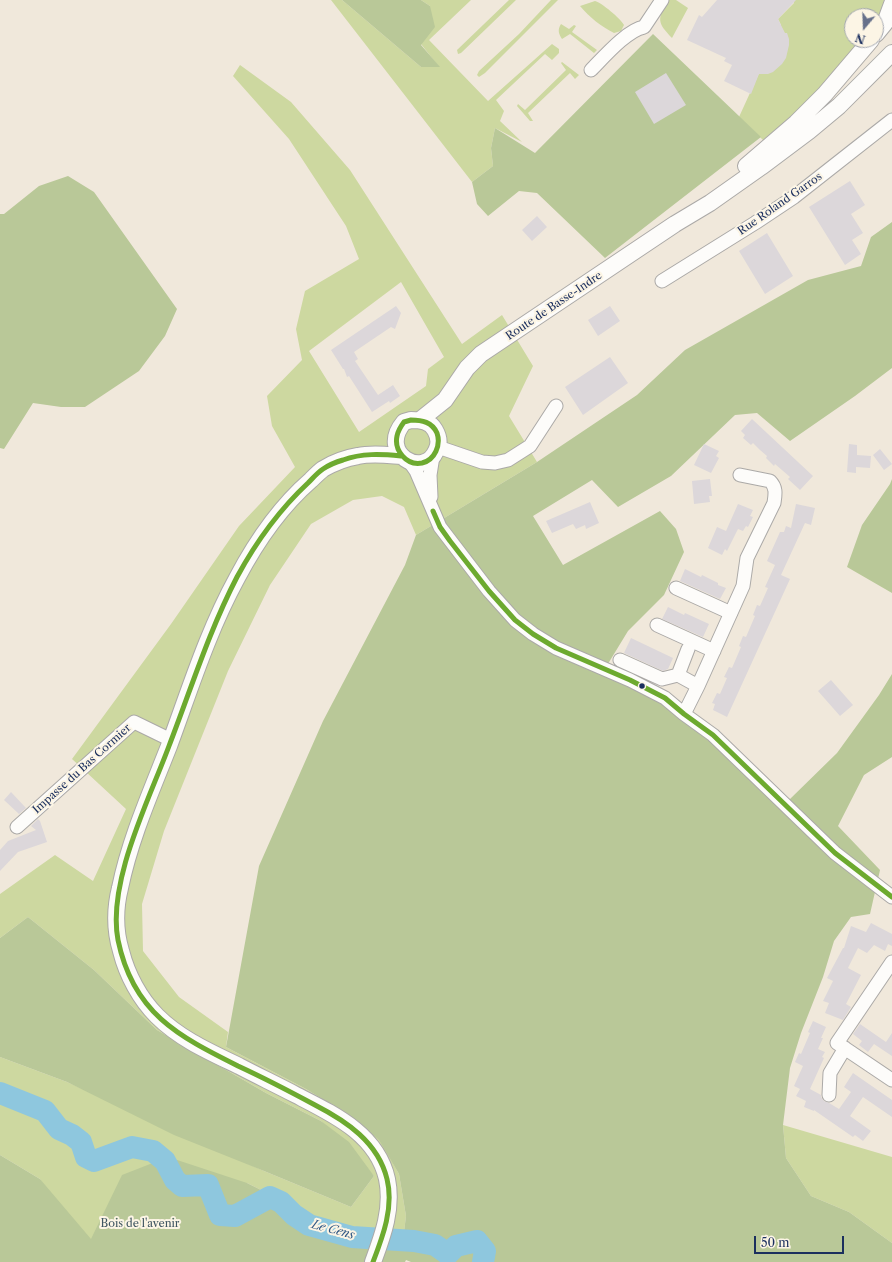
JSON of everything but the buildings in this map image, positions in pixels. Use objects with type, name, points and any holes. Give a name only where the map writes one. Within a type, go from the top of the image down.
[{"type":"main road","points":[[884,23],[892,2]]},
{"type":"main road","name":"Route de Basse-Indre","points":[[675,224],[705,197],[747,166],[796,123],[825,94],[864,48]]},
{"type":"main road","name":"Route de Basse-Indre","points":[[420,420],[445,400],[467,368],[481,354],[675,224],[710,204],[761,168],[839,106],[892,52]]},
{"type":"main road","name":"Route de Basse-Indre","points":[[436,446],[445,400]]},
{"type":"main road","points":[[360,455],[405,459],[415,463],[428,460],[436,446],[434,429],[428,423],[420,420],[404,422],[397,432],[377,446],[360,455],[345,459],[322,470],[300,490],[279,514],[245,563],[222,607],[210,635],[130,850],[120,888],[117,907],[117,925],[120,951],[132,980],[142,998],[157,1016],[178,1033],[203,1049],[264,1078],[341,1118],[363,1136],[379,1157],[387,1178],[389,1201],[388,1214],[375,1258]]},
{"type":"main road","points":[[397,432],[396,447],[405,459]]},
{"type":"street","points":[[591,70],[627,36],[643,25],[662,0]]},
{"type":"street","name":"Rue Roland Garros","points":[[662,281],[794,197],[892,120]]},
{"type":"street","points":[[433,511],[430,481],[431,465],[436,446],[482,462],[495,463],[508,460],[530,446],[556,406]]},
{"type":"street","points":[[405,459],[416,471],[440,527],[489,591],[515,620],[533,634],[556,648],[630,680],[665,698],[713,735],[836,853],[892,897]]},
{"type":"street","points":[[684,714],[743,586],[747,558],[774,503],[776,494],[773,484],[770,481],[740,475]]},
{"type":"street","points":[[676,588],[731,613]]},
{"type":"street","points":[[657,625],[714,651]]},
{"type":"street","points":[[678,675],[688,650]]},
{"type":"street","points":[[620,660],[662,679],[678,675],[698,686]]},
{"type":"street","name":"Impasse du Bas Cormier","points":[[17,827],[134,722],[171,740]]},
{"type":"street","points":[[892,962],[837,1043],[892,1080]]},
{"type":"street","points":[[829,1095],[830,1073],[845,1048]]},
{"type":"green space","points":[[331,0],[342,0],[421,67],[439,67],[421,44],[430,6],[421,0],[471,0],[429,40],[488,101],[552,44],[559,49],[559,53],[552,60],[545,54],[496,100],[504,111],[500,121],[522,142],[495,128],[491,148],[493,166],[472,182]]},
{"type":"green space","points":[[342,0],[421,0],[430,6],[435,27],[421,45],[440,67],[421,67]]},
{"type":"green space","points":[[509,0],[516,0],[461,53],[458,54],[457,50]]},
{"type":"green space","points":[[551,0],[558,0],[485,73],[479,77],[477,75],[479,71],[519,34]]},
{"type":"green space","points":[[668,0],[676,0],[688,8],[672,38],[661,24],[660,20]]},
{"type":"green space","points":[[793,0],[884,0],[883,8],[844,8],[844,48],[856,48],[842,65],[800,110],[763,140],[739,117],[781,25],[778,19],[794,3]]},
{"type":"green space","points":[[595,1],[615,15],[622,22],[624,25],[621,31],[614,33],[605,28],[580,6]]},
{"type":"green space","points":[[561,24],[569,29],[574,25],[576,26],[572,32],[597,50],[594,53],[570,34],[562,39],[559,32]]},
{"type":"green space","points":[[653,34],[761,137],[605,258],[537,193],[519,191],[488,216],[477,204],[472,182],[493,166],[491,148],[495,128],[535,153]]},
{"type":"green space","points":[[562,62],[579,75],[575,79],[570,73],[528,113],[533,121],[530,121],[517,106],[518,104],[525,110],[566,70],[561,63]]},
{"type":"green space","name":"Bois de l'avenir","points":[[240,65],[291,102],[350,170],[462,344],[502,315],[533,366],[509,416],[537,462],[416,535],[404,507],[382,496],[353,500],[311,524],[270,585],[228,671],[164,831],[142,904],[143,951],[179,997],[228,1032],[226,1047],[306,1089],[353,1118],[380,1140],[399,1174],[406,1216],[404,1232],[336,1227],[247,1183],[89,1262],[40,1179],[0,1155],[0,1057],[67,1082],[264,1171],[351,1207],[374,1176],[321,1121],[266,1093],[157,1030],[94,970],[28,917],[0,938],[0,894],[55,855],[93,881],[126,809],[72,759],[171,624],[239,526],[295,467],[272,426],[267,396],[302,360],[296,329],[305,291],[359,259],[346,226],[289,139],[233,76]],"holes":[[[401,282],[444,357],[428,369],[426,386],[359,432],[309,351]]]},
{"type":"green space","points":[[68,176],[94,192],[177,309],[165,336],[139,371],[85,407],[61,407],[33,403],[4,449],[0,448],[0,214],[4,214],[39,186]]},
{"type":"green space","name":"Bois de l'avenir","points":[[892,222],[892,368],[855,396],[790,441],[757,413],[735,415],[671,476],[618,507],[592,480],[533,516],[563,565],[660,511],[676,529],[684,552],[664,595],[628,631],[603,672],[684,715],[780,807],[837,753],[879,695],[892,674],[892,757],[864,775],[838,826],[880,870],[870,914],[851,917],[834,941],[823,977],[801,1033],[790,1068],[783,1125],[786,1158],[811,1196],[849,1212],[892,1243],[892,1262],[411,1262],[406,1260],[405,1262],[0,1262],[0,1155],[40,1179],[91,1239],[122,1175],[168,1157],[247,1183],[336,1227],[404,1232],[406,1216],[399,1174],[379,1140],[353,1118],[306,1089],[226,1047],[259,866],[323,721],[405,565],[416,535],[537,462],[637,395],[685,350],[808,280],[861,266],[871,237]]},
{"type":"green space","points":[[892,479],[892,593],[847,567],[862,525]]},
{"type":"green space","points":[[28,917],[94,970],[157,1030],[266,1093],[321,1121],[349,1142],[374,1176],[351,1207],[174,1135],[67,1082],[0,1057],[0,938]]},
{"type":"green space","points":[[783,1125],[892,1157],[892,1243],[849,1212],[811,1196],[786,1158]]},
{"type":"waterway","name":"Le Cens","points":[[0,1093],[45,1111],[59,1129],[72,1135],[81,1142],[86,1157],[94,1161],[132,1147],[153,1151],[165,1161],[175,1180],[182,1186],[208,1185],[220,1215],[235,1216],[270,1197],[281,1202],[294,1215],[309,1225],[352,1237],[414,1241],[435,1245],[448,1254],[456,1246],[477,1241],[485,1251],[483,1262]]},
{"type":"transit line","points":[[411,420],[426,422],[432,426],[437,433],[438,442],[436,451],[430,459],[422,463],[411,462],[406,459],[402,456],[397,447],[397,436],[400,429],[404,422],[411,420]]},
{"type":"transit line","points":[[373,1262],[384,1232],[389,1200],[387,1179],[383,1166],[376,1154],[359,1134],[327,1111],[196,1044],[161,1019],[147,1004],[135,986],[125,965],[118,940],[116,917],[124,867],[141,816],[218,618],[237,577],[252,551],[287,504],[323,469],[330,465],[357,456],[401,456]]},
{"type":"transit line","points":[[433,511],[440,527],[450,541],[489,591],[515,620],[533,634],[556,648],[630,680],[665,698],[713,735],[835,853],[892,897]]}]
